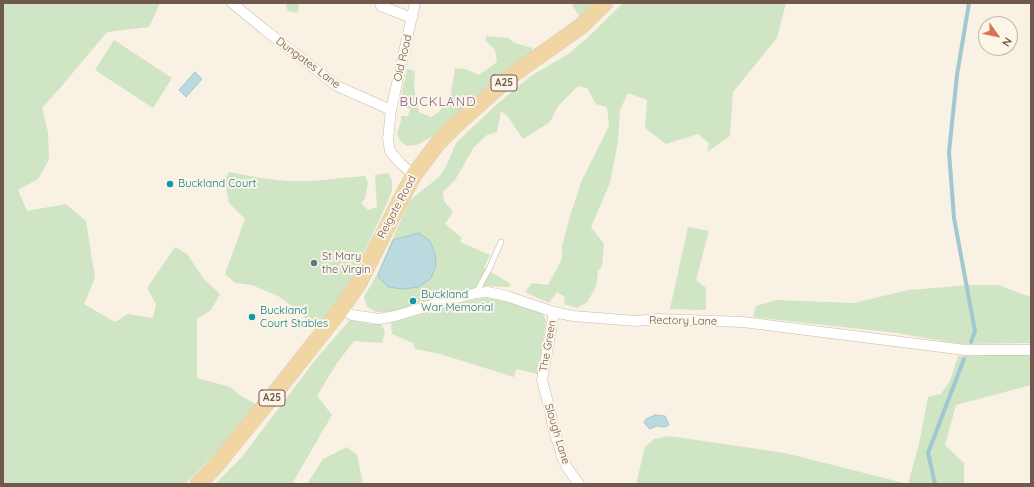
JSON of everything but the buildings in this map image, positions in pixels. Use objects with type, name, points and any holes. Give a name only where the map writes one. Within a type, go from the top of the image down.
[{"type":"main road","name":"Reigate Road","points":[[198,484],[214,468],[275,394],[342,308],[360,281],[414,175],[438,143],[472,110],[512,75],[580,27],[605,3]]},
{"type":"street","name":"Dungates Lane","points":[[232,3],[337,86],[392,110]]},
{"type":"street","name":"Old Road","points":[[414,175],[401,164],[390,151],[388,139],[392,110],[415,3]]},
{"type":"street","points":[[381,6],[412,18]]},
{"type":"street","name":"Rectory Lane","points":[[342,308],[352,315],[379,319],[395,316],[476,293],[488,292],[506,296],[554,312],[573,316],[636,321],[658,319],[743,322],[965,350],[1031,350]]},
{"type":"street","name":"The Green","points":[[542,380],[554,312]]},
{"type":"street","name":"Slough Lane","points":[[542,380],[553,427],[563,459],[568,469],[580,484]]},
{"type":"lane","points":[[476,293],[501,242]]},
{"type":"green space","points":[[3,3],[160,3],[149,27],[107,32],[42,108],[48,132],[49,160],[38,179],[18,190],[27,211],[66,204],[86,221],[95,278],[84,304],[115,322],[128,314],[153,318],[156,304],[147,288],[175,247],[187,254],[204,279],[220,294],[211,310],[197,319],[197,378],[230,387],[241,396],[256,404],[214,455],[185,484],[3,484]]},
{"type":"green space","points":[[285,3],[299,3],[298,13],[288,11]]},
{"type":"green space","points":[[572,3],[593,3],[579,16]]},
{"type":"green space","points":[[623,3],[786,3],[777,38],[733,92],[730,136],[707,152],[709,143],[698,134],[666,144],[645,128],[647,100],[628,93],[620,110],[618,141],[610,183],[591,227],[604,244],[602,266],[598,271],[596,287],[587,302],[577,308],[564,304],[565,297],[557,292],[549,303],[525,292],[532,283],[548,285],[562,259],[562,246],[582,180],[609,126],[607,107],[596,104],[587,88],[578,86],[558,106],[550,122],[523,139],[508,117],[501,111],[497,132],[487,135],[474,147],[455,180],[443,192],[444,201],[453,212],[445,224],[462,238],[460,242],[490,255],[484,268],[511,284],[509,287],[484,286],[432,299],[404,309],[390,312],[376,312],[367,307],[364,297],[376,276],[410,200],[440,176],[456,143],[496,105],[531,76],[567,55],[585,40]]},
{"type":"green space","points":[[486,36],[508,38],[515,43],[532,48],[533,51],[440,132],[417,145],[407,146],[400,141],[397,133],[401,116],[408,116],[410,109],[403,106],[401,98],[407,69],[415,71],[415,96],[419,112],[431,117],[439,112],[451,93],[455,68],[465,69],[479,75],[497,62],[495,50],[486,41]]},
{"type":"green space","points":[[114,40],[172,78],[153,108],[95,70]]},
{"type":"green space","points":[[229,172],[286,181],[311,181],[365,176],[368,183],[365,199],[361,203],[368,210],[377,207],[375,175],[388,173],[392,180],[392,191],[387,203],[352,279],[334,307],[318,327],[314,327],[296,309],[278,296],[252,285],[235,283],[225,274],[245,219],[229,203],[225,179]]},
{"type":"green space","points":[[688,227],[709,231],[696,280],[706,288],[706,310],[670,309]]},
{"type":"green space","points":[[970,285],[998,285],[1031,297],[1031,343],[960,344],[897,333],[753,317],[756,306],[776,300],[854,303],[909,290]]},
{"type":"green space","points":[[487,297],[506,299],[542,313],[546,320],[538,374],[516,369],[514,377],[440,354],[415,349],[413,343],[392,334],[391,323],[450,305]]},
{"type":"green space","points":[[350,320],[371,324],[381,324],[385,332],[382,343],[354,341],[337,363],[317,396],[332,415],[293,482],[298,484],[215,484],[241,458],[316,359]]},
{"type":"green space","points":[[1031,354],[1031,385],[956,405],[945,445],[964,463],[964,484],[908,484],[919,444],[928,397],[941,394],[950,381],[958,356]]},
{"type":"green space","points":[[669,436],[785,453],[908,484],[636,484],[645,447],[654,439]]},
{"type":"green space","points":[[347,447],[357,455],[363,484],[307,484],[323,459]]},
{"type":"water","points":[[195,72],[202,79],[186,97],[179,90]]},
{"type":"water","points":[[419,233],[430,241],[435,254],[436,265],[431,278],[419,287],[403,289],[388,287],[378,275],[393,240]]},
{"type":"water","points":[[655,415],[665,416],[669,425],[665,427],[657,426],[650,429],[644,423],[646,419]]},
{"type":"waterway","points":[[969,3],[957,75],[949,152],[954,218],[975,331],[971,342]]},
{"type":"waterway","points":[[935,484],[928,453],[964,359]]},
{"type":"place","name":"Buckland Court","points":[[170,184]]},
{"type":"place","name":"St Mary the Virgin","points":[[314,263]]},
{"type":"place","name":"Buckland War Memorial","points":[[413,301]]},
{"type":"place","name":"Buckland Court Stables","points":[[252,317]]},
{"type":"district","name":"BUCKLAND","points":[[438,102]]}]
